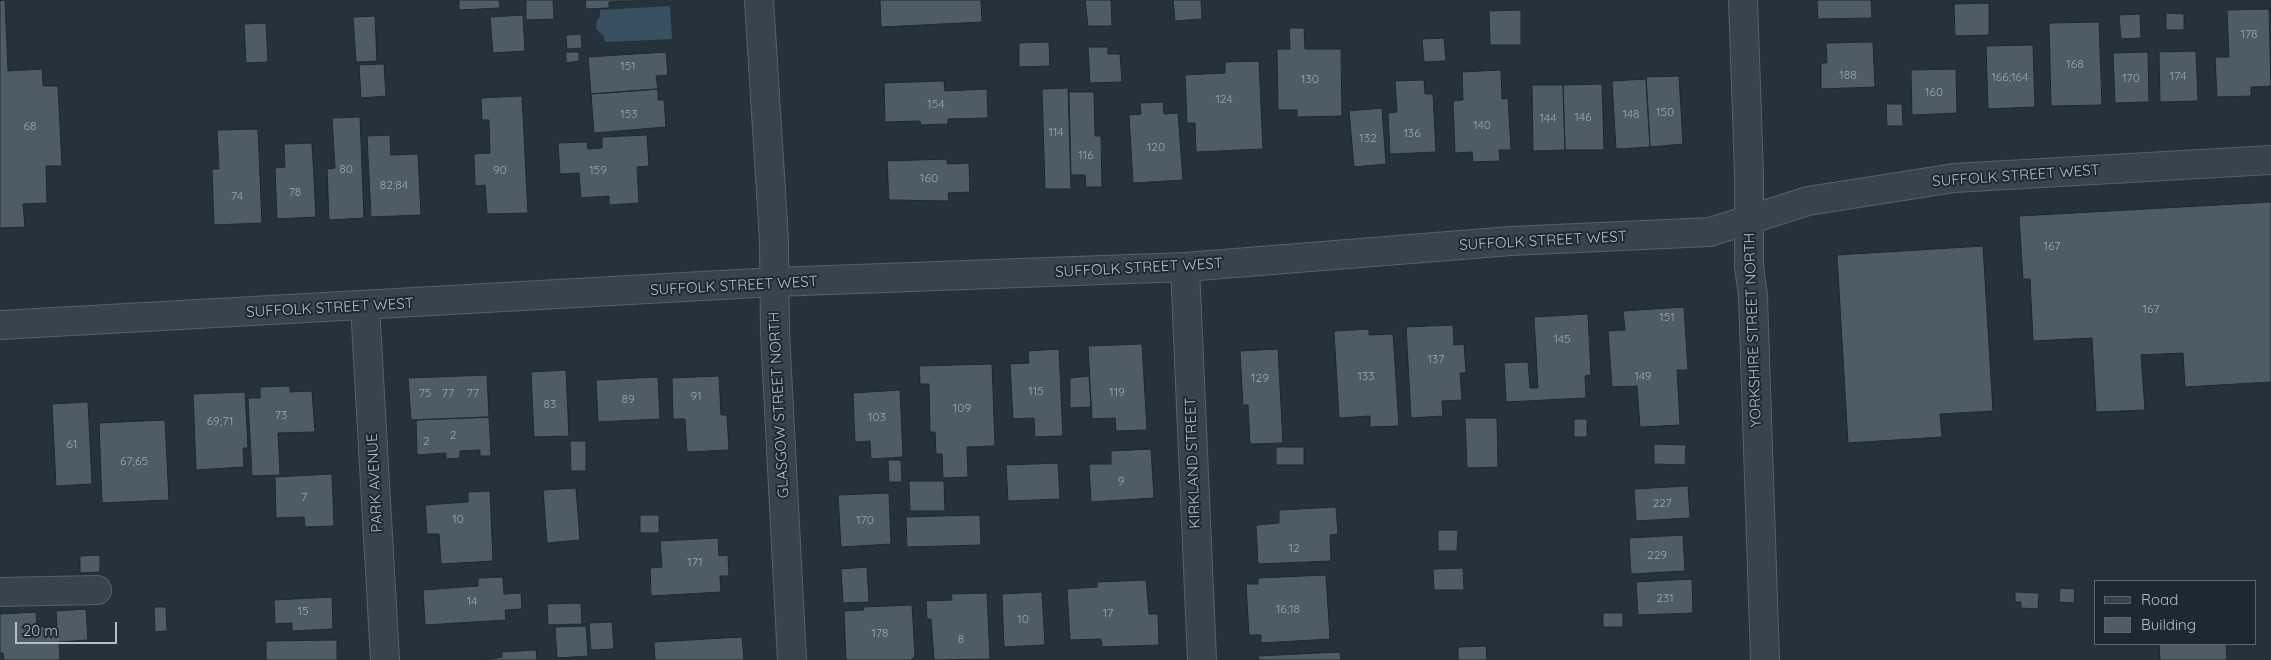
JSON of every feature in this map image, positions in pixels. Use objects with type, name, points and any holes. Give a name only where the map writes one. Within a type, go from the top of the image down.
[{"type":"street","name":"GLASGOW STREET NORTH","points":[[759,0],[774,240],[774,282],[792,660]]},
{"type":"street","name":"YORKSHIRE STREET NORTH","points":[[1743,0],[1749,266],[1753,296],[1765,660]]},
{"type":"street","name":"SUFFOLK STREET WEST","points":[[0,325],[774,282],[1185,267],[1511,241],[1710,232],[1808,201],[1954,178],[2271,160]]},
{"type":"street","name":"KIRKLAND STREET","points":[[1185,267],[1202,660]]},
{"type":"street","name":"PARK AVENUE","points":[[365,306],[385,660]]},
{"type":"street","points":[[0,592],[97,590]]},
{"type":"water","points":[[670,6],[672,39],[605,42],[604,36],[596,29],[600,10]]},
{"type":"building","points":[[5,0],[8,71],[42,69],[43,86],[58,86],[62,166],[46,166],[47,203],[23,204],[25,227],[0,228],[0,1]]},
{"type":"building","points":[[459,0],[499,0],[500,8],[459,10]]},
{"type":"building","points":[[526,0],[553,0],[554,19],[526,20]]},
{"type":"building","points":[[585,0],[634,1],[609,2],[609,8],[586,9]]},
{"type":"building","points":[[880,0],[981,0],[982,22],[881,27]]},
{"type":"building","points":[[1085,0],[1111,0],[1112,26],[1088,26]]},
{"type":"building","points":[[1173,0],[1201,0],[1202,19],[1175,21]]},
{"type":"building","points":[[1817,0],[1871,0],[1872,18],[1818,19]]},
{"type":"building","points":[[1989,3],[1989,35],[1955,36],[1954,4]]},
{"type":"building","points":[[2269,9],[2271,86],[2251,87],[2251,96],[2217,97],[2215,57],[2229,57],[2227,10]]},
{"type":"building","points":[[1521,10],[1521,45],[1490,45],[1489,11]]},
{"type":"building","points":[[2166,13],[2184,14],[2184,30],[2166,30]]},
{"type":"building","points":[[2140,14],[2141,38],[2121,39],[2119,15]]},
{"type":"building","points":[[523,15],[525,51],[493,53],[490,17]]},
{"type":"building","points":[[375,16],[377,61],[356,62],[353,17]]},
{"type":"building","points":[[2099,22],[2102,105],[2051,106],[2049,23]]},
{"type":"building","points":[[266,23],[268,62],[246,63],[244,24]]},
{"type":"building","points":[[1289,28],[1304,28],[1305,49],[1341,49],[1342,116],[1297,117],[1297,110],[1278,110],[1277,49],[1290,49]]},
{"type":"building","points":[[581,34],[582,48],[567,49],[566,35]]},
{"type":"building","points":[[1444,38],[1446,61],[1424,62],[1422,39]]},
{"type":"building","points":[[1049,42],[1050,66],[1019,67],[1019,43]]},
{"type":"building","points":[[1873,42],[1875,87],[1821,89],[1821,63],[1827,63],[1826,43]]},
{"type":"building","points":[[2033,45],[2035,107],[1988,109],[1986,46]]},
{"type":"building","points":[[1088,47],[1108,47],[1108,54],[1120,54],[1122,82],[1090,83]]},
{"type":"building","points":[[2196,51],[2198,101],[2160,102],[2159,52]]},
{"type":"building","points":[[566,52],[579,52],[579,61],[566,63]]},
{"type":"building","points":[[666,52],[668,75],[656,76],[658,89],[591,94],[588,57]]},
{"type":"building","points":[[2148,52],[2149,102],[2115,103],[2113,53]]},
{"type":"building","points":[[1259,61],[1263,149],[1196,152],[1195,123],[1187,123],[1185,75],[1225,73],[1225,62]]},
{"type":"building","points":[[384,64],[386,96],[361,98],[359,65]]},
{"type":"building","points":[[1956,69],[1957,113],[1912,115],[1911,70]]},
{"type":"building","points":[[1501,70],[1502,99],[1508,98],[1511,150],[1499,150],[1500,161],[1473,162],[1472,152],[1455,153],[1453,101],[1463,100],[1462,72]]},
{"type":"building","points":[[1679,76],[1683,144],[1650,147],[1646,77]]},
{"type":"building","points":[[1646,79],[1650,147],[1616,149],[1612,81]]},
{"type":"building","points":[[1424,80],[1425,94],[1433,94],[1436,152],[1390,154],[1388,113],[1397,112],[1395,81]]},
{"type":"building","points":[[944,81],[945,91],[987,89],[988,118],[948,119],[948,124],[921,125],[920,121],[885,122],[884,83]]},
{"type":"building","points":[[1602,84],[1604,150],[1565,150],[1563,85]]},
{"type":"building","points":[[1532,85],[1563,85],[1565,150],[1533,151]]},
{"type":"building","points":[[1068,88],[1071,189],[1045,189],[1042,89]]},
{"type":"building","points":[[658,89],[658,100],[664,100],[666,127],[594,133],[591,94]]},
{"type":"building","points":[[1069,92],[1094,92],[1095,136],[1101,136],[1102,187],[1086,187],[1085,175],[1071,175]]},
{"type":"building","points":[[522,96],[528,213],[487,214],[485,185],[475,186],[474,154],[490,153],[489,120],[482,120],[481,98]]},
{"type":"building","points":[[1163,102],[1164,114],[1178,113],[1183,180],[1133,183],[1129,115],[1141,114],[1140,103]]},
{"type":"building","points":[[1886,104],[1902,104],[1903,126],[1887,126]]},
{"type":"building","points":[[1382,108],[1386,164],[1354,167],[1349,111]]},
{"type":"building","points":[[360,117],[364,218],[329,220],[327,169],[335,168],[332,118]]},
{"type":"building","points":[[258,129],[262,223],[214,225],[212,169],[219,169],[217,130]]},
{"type":"building","points":[[390,135],[391,155],[418,154],[421,215],[371,217],[367,136]]},
{"type":"building","points":[[647,135],[649,166],[637,167],[639,203],[609,205],[609,196],[581,198],[579,173],[560,174],[558,143],[587,142],[588,149],[602,148],[602,137]]},
{"type":"building","points":[[312,143],[316,217],[277,219],[275,168],[285,167],[284,144]]},
{"type":"building","points":[[947,159],[947,164],[969,163],[970,192],[948,193],[949,201],[889,200],[887,161]]},
{"type":"building","points":[[2271,202],[2271,382],[2185,387],[2183,353],[2141,355],[2145,410],[2096,412],[2092,338],[2033,341],[2030,279],[2023,279],[2019,216]]},
{"type":"building","points":[[1983,246],[1993,411],[1940,414],[1942,437],[1848,443],[1837,255]]},
{"type":"building","points":[[1684,307],[1688,370],[1677,370],[1680,425],[1640,427],[1637,386],[1612,387],[1608,331],[1625,330],[1623,311]]},
{"type":"building","points":[[1588,314],[1591,375],[1585,376],[1586,398],[1506,402],[1504,363],[1528,362],[1530,388],[1538,388],[1534,317]]},
{"type":"building","points":[[1453,325],[1454,345],[1464,344],[1466,373],[1460,373],[1462,400],[1442,401],[1443,416],[1411,418],[1406,327]]},
{"type":"building","points":[[1369,329],[1369,335],[1393,334],[1399,426],[1370,427],[1370,416],[1339,418],[1334,331]]},
{"type":"building","points":[[1142,344],[1147,430],[1116,431],[1115,418],[1092,419],[1088,346]]},
{"type":"building","points":[[1059,349],[1063,436],[1035,437],[1034,418],[1013,419],[1010,364],[1029,363],[1028,351]]},
{"type":"building","points":[[1278,349],[1283,443],[1250,444],[1248,405],[1243,405],[1240,351]]},
{"type":"building","points":[[992,364],[995,446],[967,447],[968,477],[943,478],[942,454],[936,454],[935,432],[930,432],[929,384],[920,384],[919,366]]},
{"type":"building","points":[[566,370],[569,436],[534,437],[531,372]]},
{"type":"building","points":[[487,375],[489,417],[411,420],[408,378]]},
{"type":"building","points":[[719,376],[721,415],[727,415],[729,450],[687,452],[685,419],[673,419],[672,378]]},
{"type":"building","points":[[1089,376],[1091,407],[1070,408],[1070,378]]},
{"type":"building","points":[[658,377],[660,419],[598,422],[596,380]]},
{"type":"building","points":[[290,386],[290,392],[312,391],[315,432],[278,433],[280,475],[252,476],[248,398],[260,398],[260,387]]},
{"type":"building","points":[[900,390],[903,457],[871,459],[870,441],[855,442],[853,393]]},
{"type":"building","points":[[245,392],[248,448],[243,448],[244,467],[196,470],[193,394]]},
{"type":"building","points":[[88,402],[92,484],[56,486],[52,404]]},
{"type":"building","points":[[489,417],[491,456],[480,456],[480,450],[460,451],[460,458],[446,459],[446,453],[417,455],[416,420]]},
{"type":"building","points":[[1465,418],[1497,418],[1498,467],[1467,468]]},
{"type":"building","points":[[1574,419],[1587,419],[1587,437],[1574,437]]},
{"type":"building","points":[[165,420],[169,500],[102,503],[99,423]]},
{"type":"building","points":[[570,441],[586,441],[586,471],[571,471]]},
{"type":"building","points":[[1654,444],[1686,445],[1685,465],[1654,464]]},
{"type":"building","points":[[1276,447],[1304,447],[1304,465],[1276,465]]},
{"type":"building","points":[[1151,449],[1154,498],[1091,502],[1089,464],[1111,464],[1111,451]]},
{"type":"building","points":[[888,460],[901,460],[902,482],[889,482]]},
{"type":"building","points":[[1058,463],[1060,499],[1008,501],[1006,465]]},
{"type":"building","points":[[332,474],[334,526],[305,527],[304,517],[276,518],[275,477]]},
{"type":"building","points":[[909,481],[944,481],[945,511],[910,511]]},
{"type":"building","points":[[1688,486],[1690,518],[1636,521],[1634,489]]},
{"type":"building","points":[[576,488],[580,540],[547,543],[543,490]]},
{"type":"building","points":[[490,491],[493,561],[441,564],[439,534],[427,534],[425,505],[468,502],[468,492]]},
{"type":"building","points":[[889,493],[891,544],[841,547],[838,495]]},
{"type":"building","points":[[1336,507],[1338,534],[1330,535],[1331,561],[1258,564],[1256,525],[1279,523],[1279,510]]},
{"type":"building","points":[[640,515],[659,515],[659,533],[640,533]]},
{"type":"building","points":[[980,515],[981,545],[907,547],[906,517]]},
{"type":"building","points":[[1438,530],[1458,530],[1457,551],[1438,551]]},
{"type":"building","points":[[1683,535],[1685,571],[1631,574],[1629,538]]},
{"type":"building","points":[[718,538],[719,556],[728,555],[729,576],[720,576],[721,592],[651,596],[650,568],[662,567],[660,541]]},
{"type":"building","points":[[100,555],[100,572],[80,573],[80,556]]},
{"type":"building","points":[[867,567],[869,602],[843,603],[841,569]]},
{"type":"building","points":[[1463,568],[1464,590],[1434,590],[1433,569]]},
{"type":"building","points":[[1326,575],[1330,639],[1261,643],[1261,635],[1249,635],[1246,584],[1258,584],[1258,578]]},
{"type":"building","points":[[503,577],[504,594],[521,593],[522,609],[505,610],[506,620],[425,625],[423,590],[478,586],[478,578]]},
{"type":"building","points":[[1692,579],[1693,613],[1638,615],[1636,582]]},
{"type":"building","points":[[1146,580],[1149,614],[1158,614],[1159,645],[1102,647],[1101,639],[1070,640],[1067,589],[1097,587],[1097,582]]},
{"type":"building","points":[[2060,588],[2075,589],[2074,603],[2059,602]]},
{"type":"building","points":[[1042,592],[1045,645],[1004,647],[1002,594]]},
{"type":"building","points":[[2015,592],[2039,593],[2038,609],[2021,608],[2021,602],[2015,602]]},
{"type":"building","points":[[987,593],[990,659],[934,660],[931,619],[927,619],[926,601],[952,600],[951,594]]},
{"type":"building","points":[[332,597],[333,629],[292,631],[292,623],[275,624],[274,600]]},
{"type":"building","points":[[581,603],[582,624],[548,625],[547,604]]},
{"type":"building","points":[[912,605],[915,656],[911,660],[846,660],[844,611],[864,610],[863,607]]},
{"type":"building","points":[[154,607],[166,607],[167,631],[155,632]]},
{"type":"building","points":[[86,609],[88,640],[59,642],[60,660],[4,660],[3,653],[0,653],[0,614],[36,612],[37,627],[57,626],[56,611]]},
{"type":"building","points":[[1603,613],[1623,613],[1623,627],[1603,627]]},
{"type":"building","points":[[612,622],[614,649],[591,650],[589,623]]},
{"type":"building","points":[[586,626],[588,656],[557,658],[555,627]]},
{"type":"building","points":[[742,637],[744,660],[655,660],[654,642]]},
{"type":"building","points":[[337,640],[337,660],[266,660],[266,641]]},
{"type":"building","points":[[2159,645],[2226,645],[2227,660],[2160,660]]},
{"type":"building","points":[[1486,646],[1487,660],[1458,660],[1458,647]]},
{"type":"building","points":[[536,650],[537,660],[483,660],[502,657],[502,652]]},
{"type":"building","points":[[1340,652],[1341,660],[1259,660],[1258,656]]}]
